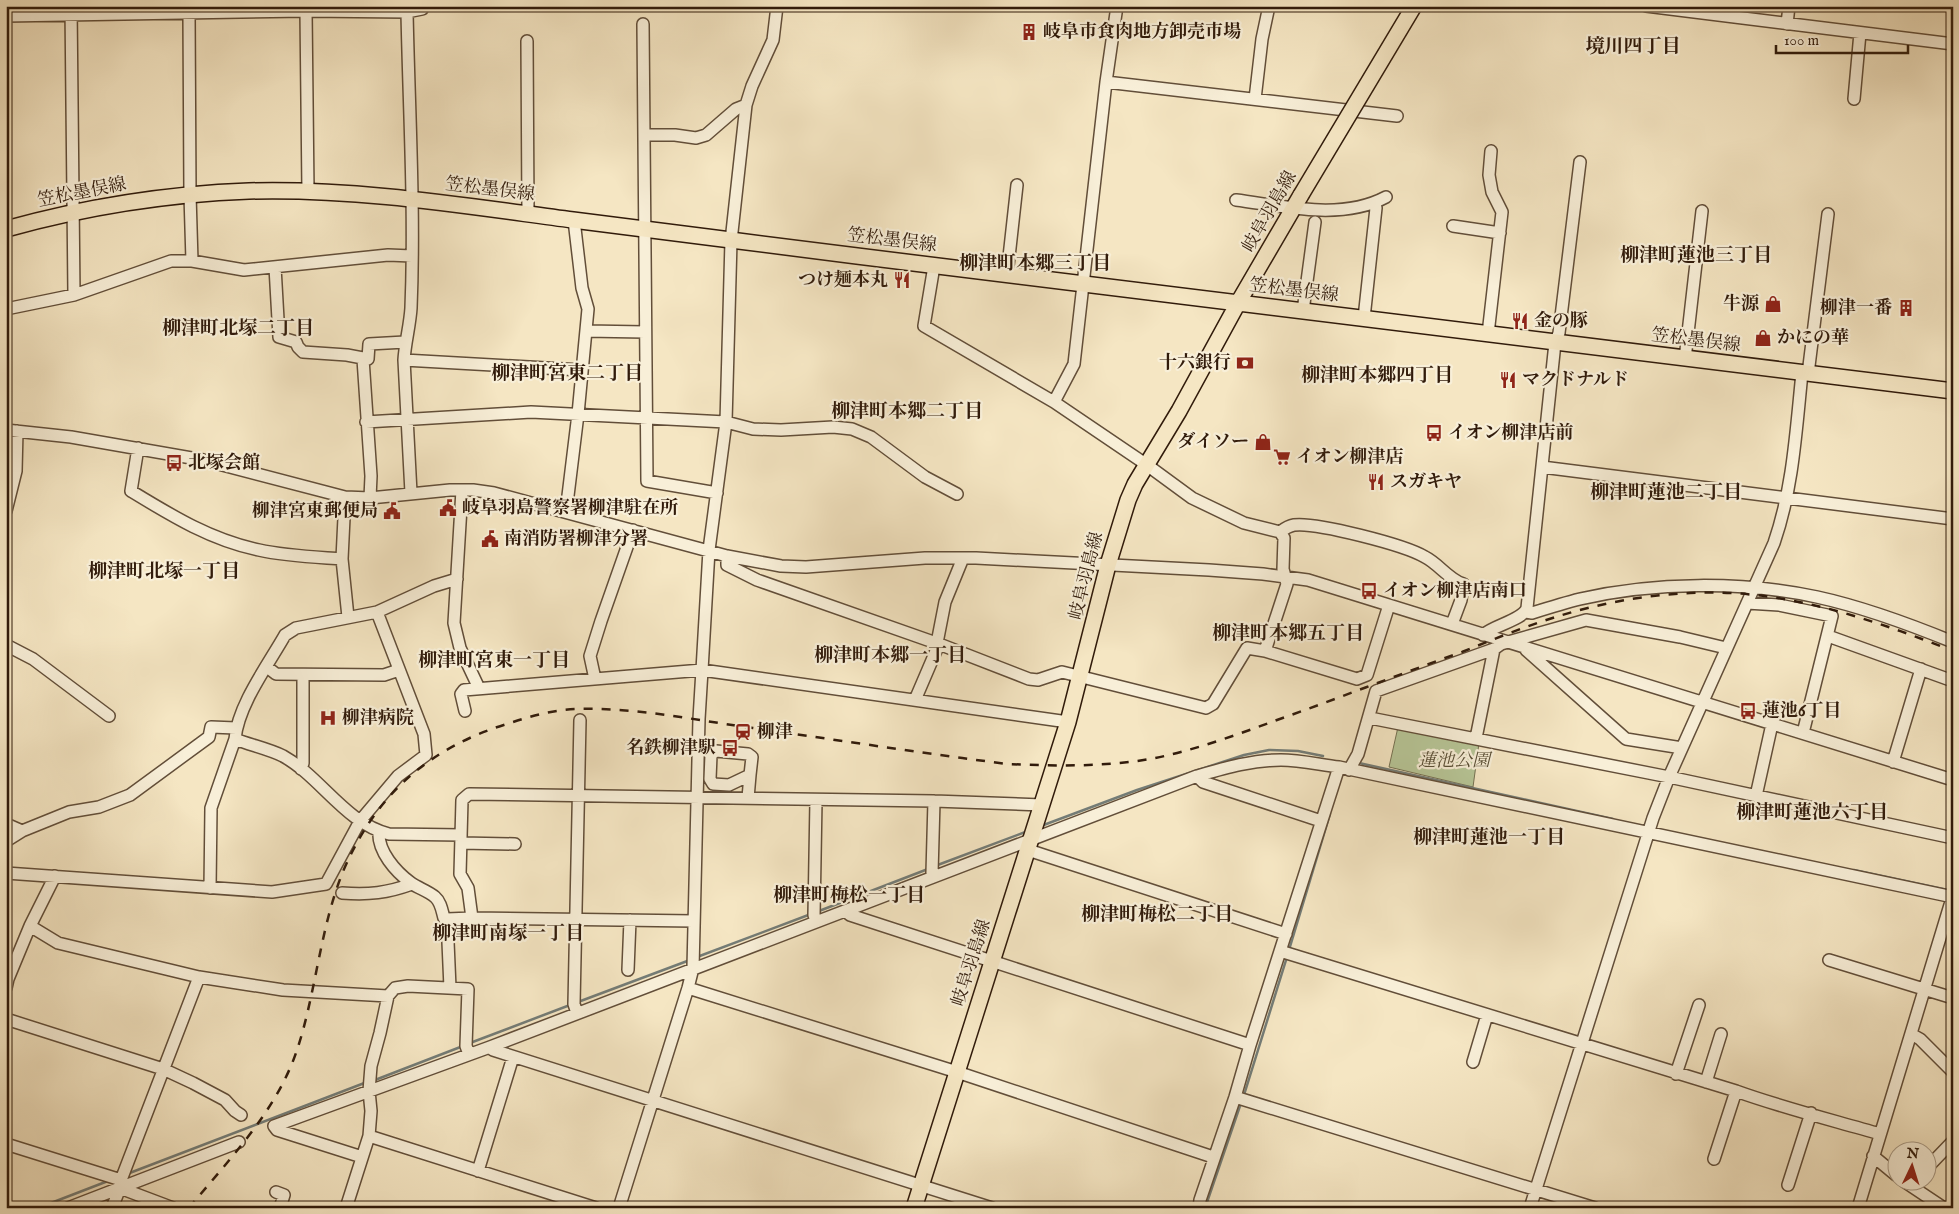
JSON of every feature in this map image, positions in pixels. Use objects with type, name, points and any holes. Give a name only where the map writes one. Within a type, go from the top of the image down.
[{"type":"main road","name":"岐阜羽島線","points":[[914,1208],[1068,722],[1108,565],[1128,500],[1135,484],[1179,411],[1297,201],[1414,6]]},
{"type":"main road","name":"笠松墨俣線","points":[[6,229],[72,213],[131,202],[190,195],[250,191],[308,192],[412,200],[1953,391]]},
{"type":"street","points":[[6,16],[71,10],[189,13],[407,12],[422,9],[422,6]]},
{"type":"street","points":[[619,1208],[688,988],[692,968],[702,670],[709,550],[726,422],[731,241],[746,105],[752,86],[773,40],[777,6]]},
{"type":"street","points":[[1054,402],[1074,364],[1106,82],[1117,6]]},
{"type":"street","points":[[1255,99],[1262,39],[1269,6]]},
{"type":"street","points":[[1646,6],[1953,44]]},
{"type":"street","points":[[1787,24],[1789,6]]},
{"type":"street","points":[[71,10],[74,296]]},
{"type":"street","points":[[306,11],[308,192]]},
{"type":"street","points":[[407,12],[412,256],[410,310],[404,360],[411,493]]},
{"type":"street","points":[[189,13],[192,261]]},
{"type":"street","points":[[643,24],[647,482],[716,493]]},
{"type":"street","points":[[1854,99],[1860,33]]},
{"type":"street","points":[[527,41],[528,214]]},
{"type":"street","points":[[1106,82],[1397,116]]},
{"type":"street","points":[[645,135],[675,135],[696,138],[706,135],[736,109],[746,105]]},
{"type":"street","points":[[1488,334],[1502,212],[1492,192],[1489,175],[1492,151]]},
{"type":"street","points":[[1483,634],[1490,628],[1522,616],[1526,612],[1556,343],[1559,333],[1580,162]]},
{"type":"street","points":[[1007,274],[1017,185]]},
{"type":"street","points":[[1236,200],[1297,201],[1327,210],[1352,209],[1374,204],[1386,197]]},
{"type":"street","points":[[1364,318],[1376,208],[1374,204]]},
{"type":"street","points":[[1686,359],[1702,212]]},
{"type":"street","points":[[1530,1208],[1648,832],[1669,777],[1774,542],[1787,498],[1828,214]]},
{"type":"street","points":[[566,512],[588,309],[582,288],[574,220]]},
{"type":"street","points":[[1303,311],[1315,222]]},
{"type":"street","points":[[1452,226],[1500,233]]},
{"type":"street","points":[[6,309],[74,296],[172,260],[192,261],[244,270],[388,255],[412,256]]},
{"type":"street","points":[[934,266],[924,326],[1054,402],[1192,498],[1217,512],[1244,523],[1280,532],[1294,525],[1325,527],[1410,550],[1426,557],[1456,582],[1463,584],[1461,600],[1452,624]]},
{"type":"street","points":[[275,267],[279,337],[296,342],[298,348],[303,352],[348,355],[368,359],[369,344],[405,342]]},
{"type":"street","points":[[586,330],[645,332]]},
{"type":"street","points":[[363,359],[371,476],[370,498]]},
{"type":"street","points":[[404,360],[581,370]]},
{"type":"street","points":[[366,422],[531,412],[726,422],[753,429],[781,430],[833,427],[852,429],[871,437],[925,477],[957,494]]},
{"type":"street","points":[[6,511],[16,471],[12,431],[138,448],[236,467],[345,497],[370,498],[462,490],[494,493],[727,556],[763,563],[806,567],[926,558],[962,558],[1209,570],[1284,576],[1308,580],[1953,780]]},
{"type":"street","points":[[138,448],[131,491],[188,525],[212,536],[257,550],[277,554],[342,559]]},
{"type":"street","points":[[1542,467],[1953,519]]},
{"type":"street","points":[[462,490],[454,624],[460,648],[477,688]]},
{"type":"street","points":[[345,497],[342,559],[348,617]]},
{"type":"street","points":[[595,679],[590,656],[633,530]]},
{"type":"street","points":[[1265,651],[1287,584],[1284,576],[1284,538],[1280,532]]},
{"type":"street","points":[[727,556],[727,565],[757,580],[938,644],[1029,679],[1038,680],[1062,672],[1206,708],[1213,704],[1247,648],[1265,651],[1357,680],[1367,675],[1388,605]]},
{"type":"street","points":[[915,700],[938,644],[945,602],[962,558]]},
{"type":"street","points":[[210,888],[211,808],[246,702],[285,635],[296,628],[377,612],[434,586],[457,579]]},
{"type":"street","points":[[1526,612],[1532,613],[1580,599],[1632,590],[1690,586],[1754,587],[1816,596],[1872,611],[1953,642]]},
{"type":"street","points":[[1747,602],[1779,605],[1832,616],[1803,733]]},
{"type":"street","points":[[6,872],[272,892],[326,884],[360,821],[398,776],[426,754],[424,734],[377,612]]},
{"type":"street","points":[[1199,1208],[1213,1157],[1217,1153],[1235,1097],[1321,821],[1344,768],[1358,754],[1376,692],[1494,649],[1501,644],[1586,620],[1680,636],[1726,648]]},
{"type":"street","points":[[1828,636],[1953,681]]},
{"type":"street","points":[[6,645],[33,658],[109,716]]},
{"type":"street","points":[[1522,646],[1626,739],[1682,748]]},
{"type":"street","points":[[1476,738],[1494,649]]},
{"type":"street","points":[[267,667],[276,674],[303,675],[384,675],[399,670]]},
{"type":"street","points":[[1893,762],[1921,669]]},
{"type":"street","points":[[465,711],[461,694],[464,690],[702,670],[1068,722]]},
{"type":"street","points":[[301,769],[303,763],[303,675]]},
{"type":"street","points":[[1370,718],[1669,777],[1953,838]]},
{"type":"street","points":[[577,1013],[574,1004],[580,720]]},
{"type":"street","points":[[1756,796],[1772,724]]},
{"type":"street","points":[[6,841],[22,831],[69,812],[99,807],[130,795],[209,737],[211,727],[236,733],[282,756],[301,769],[360,821],[380,831],[389,834],[515,844]]},
{"type":"street","points":[[362,1157],[277,1130],[274,1126],[469,1054],[933,877],[1029,845],[1198,776],[1238,764],[1284,760],[1344,768],[1953,896],[1947,929],[1942,935],[1858,1208]]},
{"type":"street","points":[[748,798],[750,775]]},
{"type":"street","points":[[1198,776],[1203,782],[1321,821]]},
{"type":"street","points":[[472,918],[468,888],[460,874],[462,800],[469,794],[934,801],[1042,805]]},
{"type":"street","points":[[816,800],[814,915],[816,921]]},
{"type":"street","points":[[933,877],[934,801]]},
{"type":"street","points":[[6,824],[22,831]]},
{"type":"street","points":[[380,831],[379,837],[384,852],[396,870],[412,884],[435,897],[444,918],[447,920],[450,988]]},
{"type":"street","points":[[1029,845],[1286,934]]},
{"type":"street","points":[[6,988],[30,926],[55,876]]},
{"type":"street","points":[[342,893],[367,895],[393,891],[412,884]]},
{"type":"street","points":[[845,911],[850,915],[992,962],[1250,1045]]},
{"type":"street","points":[[447,920],[472,918],[694,921]]},
{"type":"street","points":[[628,970],[630,920]]},
{"type":"street","points":[[30,926],[58,943],[200,977],[282,990],[388,996]]},
{"type":"street","points":[[1280,951],[1736,1091],[1780,1107],[1811,1113],[1880,1134]]},
{"type":"street","points":[[1829,960],[1953,998]]},
{"type":"street","points":[[112,1208],[162,1069],[200,977]]},
{"type":"street","points":[[346,1208],[370,1136],[372,1111],[369,1091],[370,1066],[388,996],[395,988],[408,986],[468,989],[466,1046],[469,1054]]},
{"type":"street","points":[[688,988],[957,1072],[1213,1157]]},
{"type":"street","points":[[1676,1074],[1699,1005]]},
{"type":"street","points":[[1472,1062],[1487,1015]]},
{"type":"street","points":[[6,1020],[162,1069],[193,1082],[226,1100],[235,1111],[241,1114]]},
{"type":"street","points":[[1706,1082],[1721,1034]]},
{"type":"street","points":[[1911,1034],[1920,1039],[1953,1072]]},
{"type":"street","points":[[490,1046],[493,1050],[992,1208]]},
{"type":"street","points":[[478,1171],[513,1056]]},
{"type":"street","points":[[1714,1159],[1736,1091]]},
{"type":"street","points":[[1235,1097],[1595,1208]]},
{"type":"street","points":[[1788,1185],[1811,1113]]},
{"type":"street","points":[[370,1136],[596,1208]]},
{"type":"street","points":[[1936,1159],[1953,1141]]},
{"type":"street","points":[[68,1208],[120,1184],[239,1142]]},
{"type":"street","points":[[6,1144],[120,1184],[173,1208]]},
{"type":"street","points":[[1873,1156],[1886,1166]]},
{"type":"street","points":[[276,1192],[284,1195],[280,1208]]},
{"type":"street","points":[[1922,1192],[1944,1208]]},
{"type":"green space","name":"蓮池公園","points":[[1398,727],[1479,743],[1473,787],[1389,767]]},
{"type":"waterway","points":[[1041,826],[1137,790],[1244,755],[1269,750],[1298,751],[1323,756]]},
{"type":"waterway","points":[[1359,763],[1613,819]]},
{"type":"waterway","points":[[1289,950],[1330,814]]},
{"type":"waterway","points":[[935,866],[1028,831]]},
{"type":"waterway","points":[[819,911],[928,869]]},
{"type":"waterway","points":[[1854,870],[1948,890]]},
{"type":"waterway","points":[[697,957],[811,914]]},
{"type":"waterway","points":[[1244,1095],[1287,957]]},
{"type":"waterway","points":[[578,1002],[690,960]]},
{"type":"waterway","points":[[470,1043],[570,1005]]},
{"type":"waterway","points":[[375,1080],[463,1046]]},
{"type":"waterway","points":[[127,1174],[367,1082]]},
{"type":"waterway","points":[[1205,1208],[1241,1103]]},
{"type":"waterway","points":[[38,1208],[108,1181]]},
{"type":"railway","points":[[189,1208],[236,1152],[266,1112],[289,1070],[304,1026],[328,917],[335,895],[355,846],[370,821],[388,798],[408,778],[430,761],[454,746],[481,733],[518,720],[575,709],[620,710],[1007,764],[1097,765],[1132,762],[1166,756],[1230,737],[1534,624],[1591,607],[1624,600],[1690,593],[1758,595],[1791,600],[1889,627],[1953,651]]},
{"type":"place","name":"岐阜市食肉地方卸売市場","points":[[1029,32]]},
{"type":"place","name":"つけ麺本丸","points":[[902,280]]},
{"type":"place","name":"牛源","points":[[1773,304]]},
{"type":"place","name":"柳津一番","points":[[1906,308]]},
{"type":"place","name":"金の豚","points":[[1520,321]]},
{"type":"place","name":"かにの華","points":[[1763,338]]},
{"type":"place","name":"十六銀行","points":[[1245,363]]},
{"type":"place","name":"マクドナルド","points":[[1508,380]]},
{"type":"place","name":"イオン柳津店前","points":[[1434,433]]},
{"type":"place","name":"ダイソー","points":[[1263,442]]},
{"type":"place","name":"イオン柳津店","points":[[1282,457]]},
{"type":"place","name":"北塚会館","points":[[174,463]]},
{"type":"place","name":"スガキヤ","points":[[1376,482]]},
{"type":"place","name":"岐阜羽島警察署柳津駐在所","points":[[448,508]]},
{"type":"place","name":"柳津宮東郵便局","points":[[392,511]]},
{"type":"place","name":"南消防署柳津分署","points":[[490,539]]},
{"type":"place","name":"イオン柳津店南口","points":[[1369,591]]},
{"type":"place","name":"蓮池6丁目","points":[[1748,711]]},
{"type":"place","name":"柳津病院","points":[[328,718]]},
{"type":"place","name":"柳津","points":[[743,732]]},
{"type":"place","name":"名鉄柳津駅","points":[[730,748]]},
{"type":"district","name":"境川四丁目","points":[[1633,47]]},
{"type":"district","name":"柳津町蓮池三丁目","points":[[1696,256]]},
{"type":"district","name":"柳津町本郷三丁目","points":[[1035,264]]},
{"type":"district","name":"柳津町北塚二丁目","points":[[238,329]]},
{"type":"district","name":"柳津町宮東二丁目","points":[[567,374]]},
{"type":"district","name":"柳津町本郷四丁目","points":[[1377,376]]},
{"type":"district","name":"柳津町本郷二丁目","points":[[907,412]]},
{"type":"district","name":"柳津町蓮池二丁目","points":[[1666,493]]},
{"type":"district","name":"柳津町北塚一丁目","points":[[164,572]]},
{"type":"district","name":"柳津町本郷五丁目","points":[[1288,634]]},
{"type":"district","name":"柳津町本郷一丁目","points":[[890,656]]},
{"type":"district","name":"柳津町宮東一丁目","points":[[494,661]]},
{"type":"district","name":"柳津町蓮池六丁目","points":[[1812,813]]},
{"type":"district","name":"柳津町蓮池一丁目","points":[[1489,838]]},
{"type":"district","name":"柳津町梅松一丁目","points":[[849,896]]},
{"type":"district","name":"柳津町梅松二丁目","points":[[1157,915]]},
{"type":"district","name":"柳津町南塚一丁目","points":[[508,934]]}]
